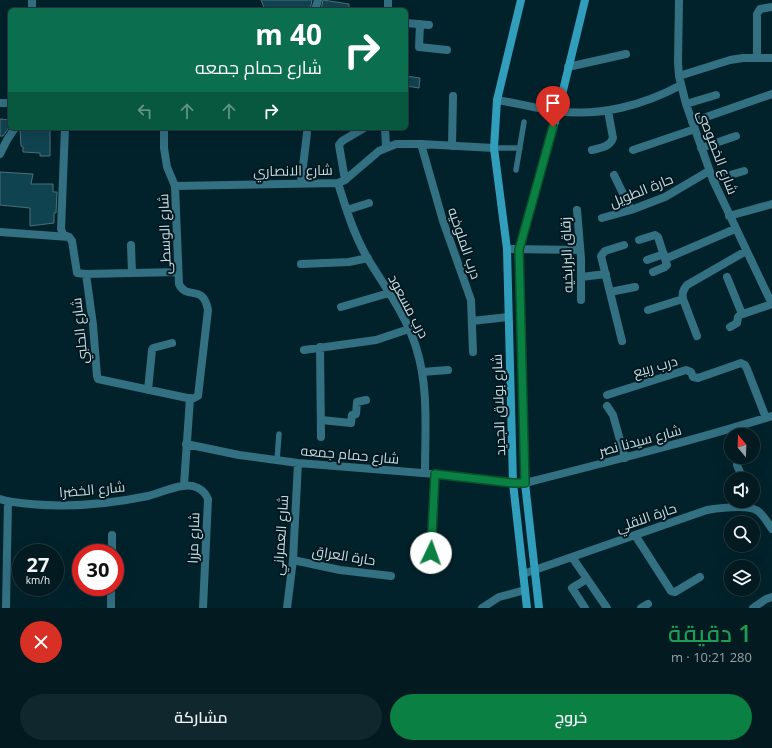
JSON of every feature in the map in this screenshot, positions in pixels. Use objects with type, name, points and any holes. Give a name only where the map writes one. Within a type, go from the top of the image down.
[{"type":"street","name":"شارع بولاق الجديد","points":[[521,0],[497,100],[494,148],[507,249],[513,483],[527,608]]},
{"type":"street","name":"شارع بولاق الجديد","points":[[539,608],[525,483],[519,250],[558,111],[585,0]]},
{"type":"street","name":"شارع الخصوصى","points":[[679,0],[677,55],[679,76],[686,104],[713,180],[746,251],[769,289],[772,304]]},
{"type":"street","points":[[757,57],[757,14],[760,9],[772,7]]},
{"type":"street","points":[[408,23],[429,25]]},
{"type":"street","points":[[420,24],[419,47],[447,50]]},
{"type":"street","points":[[568,67],[626,54]]},
{"type":"street","points":[[679,76],[730,60],[757,57],[772,58]]},
{"type":"street","points":[[497,100],[558,111],[582,112],[608,110],[645,101],[665,94],[681,85]]},
{"type":"street","points":[[633,150],[772,94]]},
{"type":"street","points":[[686,104],[716,95]]},
{"type":"street","points":[[452,146],[453,96]]},
{"type":"street","points":[[592,150],[608,145],[613,138],[608,110]]},
{"type":"street","points":[[0,154],[14,130]]},
{"type":"street","points":[[65,130],[61,229],[63,234],[69,237],[73,244],[77,272],[79,274],[178,272]]},
{"type":"street","name":"شارع الوسطى","points":[[164,130],[164,148],[167,167],[175,186],[179,284],[185,291],[197,293],[204,297],[207,306],[198,396]]},
{"type":"street","name":"درب مسعود","points":[[361,130],[342,141],[339,145],[342,182],[347,210],[356,235],[409,329],[416,346],[422,372],[425,402],[425,473]]},
{"type":"street","points":[[385,130],[386,147]]},
{"type":"street","points":[[301,183],[308,133]]},
{"type":"street","points":[[701,148],[736,136]]},
{"type":"street","name":"شارع الانصاري","points":[[175,186],[342,182],[373,155],[386,147],[396,144],[494,148]]},
{"type":"street","name":"درب الملوخيه","points":[[421,144],[443,221],[471,300],[473,352]]},
{"type":"street","name":"حارة الطويل","points":[[602,218],[631,210],[665,197],[710,171]]},
{"type":"street","points":[[713,180],[744,171]]},
{"type":"street","points":[[614,175],[631,210]]},
{"type":"street","points":[[347,210],[369,203]]},
{"type":"street","points":[[729,216],[772,204]]},
{"type":"street","name":"زقاق البرابخيه","points":[[577,210],[580,250],[581,300]]},
{"type":"street","points":[[646,260],[665,257],[735,229]]},
{"type":"street","points":[[0,232],[69,237]]},
{"type":"street","points":[[639,240],[655,235],[657,236],[667,265],[652,272]]},
{"type":"street","points":[[131,245],[132,273]]},
{"type":"street","points":[[622,341],[601,256],[605,251],[624,245]]},
{"type":"street","points":[[507,249],[580,250]]},
{"type":"street","points":[[697,336],[683,299],[682,294],[684,289],[687,285],[746,251]]},
{"type":"street","points":[[301,264],[349,262],[368,258]]},
{"type":"street","name":"شارع الحلبي","points":[[86,274],[98,377],[101,380],[190,398],[198,396]]},
{"type":"street","points":[[581,277],[606,274]]},
{"type":"street","points":[[727,277],[742,314]]},
{"type":"street","points":[[610,292],[634,286]]},
{"type":"street","points":[[341,307],[389,293]]},
{"type":"street","points":[[648,310],[683,299]]},
{"type":"street","points":[[730,327],[734,326],[738,317],[742,314],[772,304]]},
{"type":"street","points":[[472,321],[508,317]]},
{"type":"street","points":[[304,350],[376,340],[409,329]]},
{"type":"street","points":[[148,390],[153,348],[172,343]]},
{"type":"street","points":[[320,347],[320,438]]},
{"type":"street","name":"درب ربيع","points":[[607,394],[686,370],[691,372],[693,377],[698,378],[741,363],[745,365],[769,417]]},
{"type":"street","points":[[422,372],[448,370]]},
{"type":"street","points":[[184,485],[190,398]]},
{"type":"street","points":[[321,420],[352,423],[352,416],[356,414],[357,402],[366,400]]},
{"type":"street","points":[[607,406],[613,415],[625,458]]},
{"type":"street","name":"شارع سيدنا نصر","points":[[513,483],[525,483],[625,458],[769,417]]},
{"type":"street","name":"شارع حمام جمعه","points":[[186,444],[239,455],[298,463],[425,473],[513,483]]},
{"type":"street","name":"شارع العمراني","points":[[287,608],[293,560],[298,463]]},
{"type":"street","points":[[737,465],[740,472]]},
{"type":"street","points":[[435,474],[431,553],[432,558],[435,559],[446,557]]},
{"type":"street","name":"شارع الخضرا","points":[[4,500],[44,505],[79,506],[143,497],[184,485]]},
{"type":"street","name":"شارع مزرا","points":[[184,485],[202,489],[206,493],[208,499],[203,608]]},
{"type":"street","points":[[4,500],[6,608]]},
{"type":"street","name":"حارة النقلي","points":[[523,574],[707,510],[725,508]]},
{"type":"street","name":"حارة النقلي","points":[[755,508],[772,529]]},
{"type":"street","points":[[112,535],[112,544]]},
{"type":"street","points":[[635,535],[671,591],[675,592],[700,577]]},
{"type":"street","points":[[572,557],[607,608]]},
{"type":"street","name":"حارة العراق","points":[[293,560],[340,570],[391,576]]},
{"type":"street","points":[[585,608],[572,588],[587,579]]},
{"type":"street","points":[[482,608],[499,596],[525,590]]},
{"type":"street","points":[[111,608],[112,596]]},
{"type":"street","points":[[753,608],[769,597],[772,597]]},
{"type":"lane","points":[[516,170],[524,122]]},
{"type":"lane","points":[[494,148],[520,148]]},
{"type":"lane","points":[[277,460],[279,434]]},
{"type":"building","points":[[261,0],[312,0],[310,8],[264,8]]},
{"type":"building","points":[[323,0],[349,4],[349,8],[321,8]]},
{"type":"building","points":[[408,76],[420,78],[419,88],[408,86]]},
{"type":"building","points":[[0,119],[8,120],[8,129],[3,136],[0,136]]},
{"type":"building","points":[[20,130],[50,130],[50,156],[40,156],[40,153],[23,152],[23,147],[21,146]]},
{"type":"building","points":[[0,172],[33,174],[31,184],[53,184],[53,192],[57,192],[54,223],[30,226],[30,208],[0,205]]},
{"type":"route","points":[[431,553],[435,474],[525,483],[519,250],[553,127]]}]
